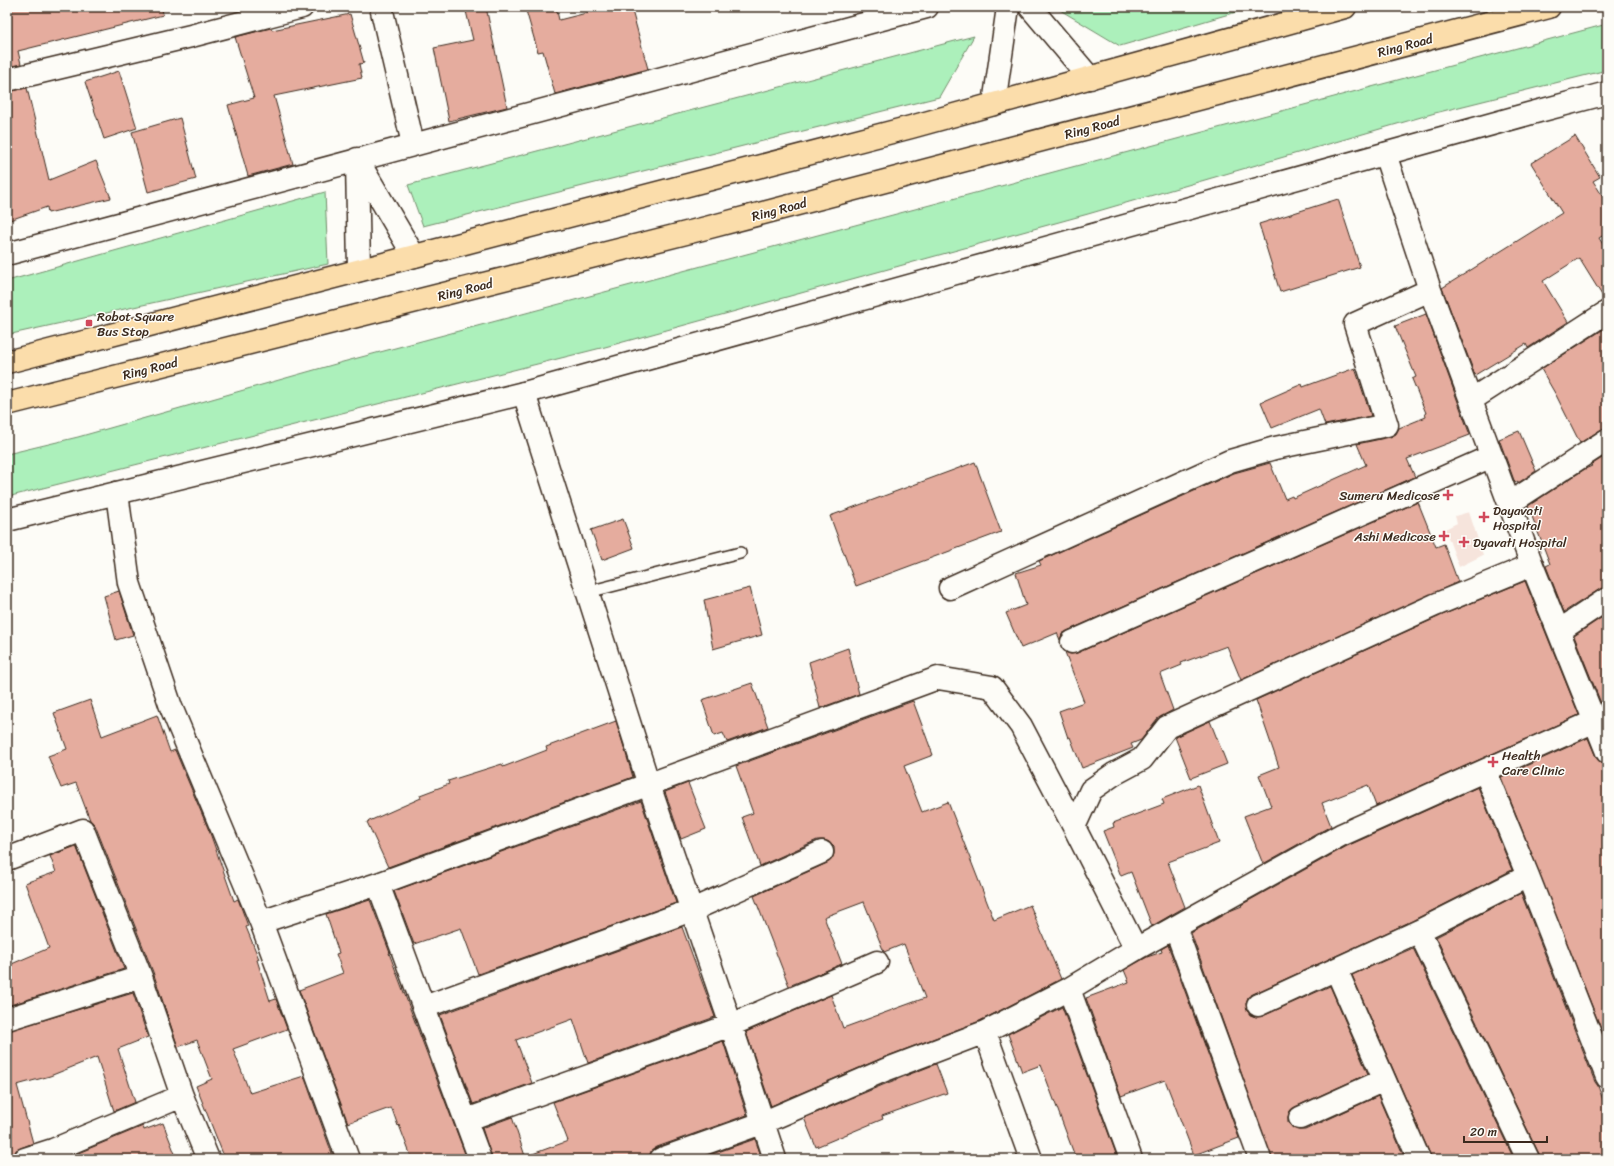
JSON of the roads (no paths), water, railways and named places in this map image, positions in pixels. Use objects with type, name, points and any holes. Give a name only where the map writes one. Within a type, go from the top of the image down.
[{"type":"main road","points":[[7,362],[904,129],[1345,7]]},
{"type":"main road","name":"Ring Road","points":[[7,404],[713,226],[1548,7]]},
{"type":"street","points":[[7,80],[191,36],[302,7]]},
{"type":"street","points":[[380,7],[413,144]]},
{"type":"street","points":[[7,254],[927,7]]},
{"type":"street","points":[[994,104],[1008,7]]},
{"type":"street","points":[[1030,7],[1090,78]]},
{"type":"street","points":[[7,520],[524,393],[806,316],[1385,154],[1607,94]]},
{"type":"street","points":[[661,1159],[762,1123],[885,1070],[985,1032],[1070,989],[1136,949],[1341,835],[1485,770],[1602,736],[1532,565],[1430,290],[1385,154]]},
{"type":"street","points":[[357,159],[414,256]]},
{"type":"street","points":[[357,159],[359,270]]},
{"type":"street","points":[[950,588],[1230,461],[1275,448],[1387,425],[1355,324],[1430,290]]},
{"type":"street","points":[[1471,400],[1607,312]]},
{"type":"street","points":[[524,393],[649,785],[775,1159]]},
{"type":"street","points":[[1510,503],[1607,440]]},
{"type":"street","points":[[1072,642],[1492,456]]},
{"type":"street","points":[[117,493],[130,583],[171,707],[261,922],[348,1159]]},
{"type":"street","points":[[1074,827],[1091,790],[1114,774],[1142,759],[1167,727],[1435,605],[1532,565]]},
{"type":"street","points":[[1559,631],[1607,599]]},
{"type":"street","points":[[261,922],[378,884],[938,678],[992,687],[1021,726],[1136,949]]},
{"type":"street","points":[[1485,770],[1607,1077]]},
{"type":"street","points":[[7,859],[83,830],[141,977],[182,1096],[208,1159]]},
{"type":"street","points":[[424,1007],[692,910],[822,852]]},
{"type":"street","points":[[1258,1005],[1419,931],[1528,876]]},
{"type":"street","points":[[378,884],[480,1159]]},
{"type":"street","points":[[1175,927],[1255,1158]]},
{"type":"street","points":[[1419,931],[1528,1159]]},
{"type":"street","points":[[466,1120],[731,1025],[876,962]]},
{"type":"street","points":[[1336,969],[1384,1080],[1414,1158]]},
{"type":"street","points":[[7,1019],[141,977]]},
{"type":"street","points":[[1070,989],[1131,1159]]},
{"type":"street","points":[[985,1032],[1031,1159]]},
{"type":"street","points":[[1300,1118],[1384,1080]]},
{"type":"street","points":[[25,1159],[53,1150],[182,1096]]},
{"type":"lane","points":[[588,592],[740,553]]},
{"type":"place","name":"Robot Square Bus Stop","points":[[89,323]]},
{"type":"place","name":"Sumeru Medicose","points":[[1448,495]]},
{"type":"place","name":"Dayavati Hospital","points":[[1484,517]]},
{"type":"place","name":"Ashi Medicose","points":[[1444,536]]},
{"type":"place","name":"Dyavati Hospital","points":[[1464,542]]},
{"type":"place","name":"Health Care Clinic","points":[[1493,762]]}]
